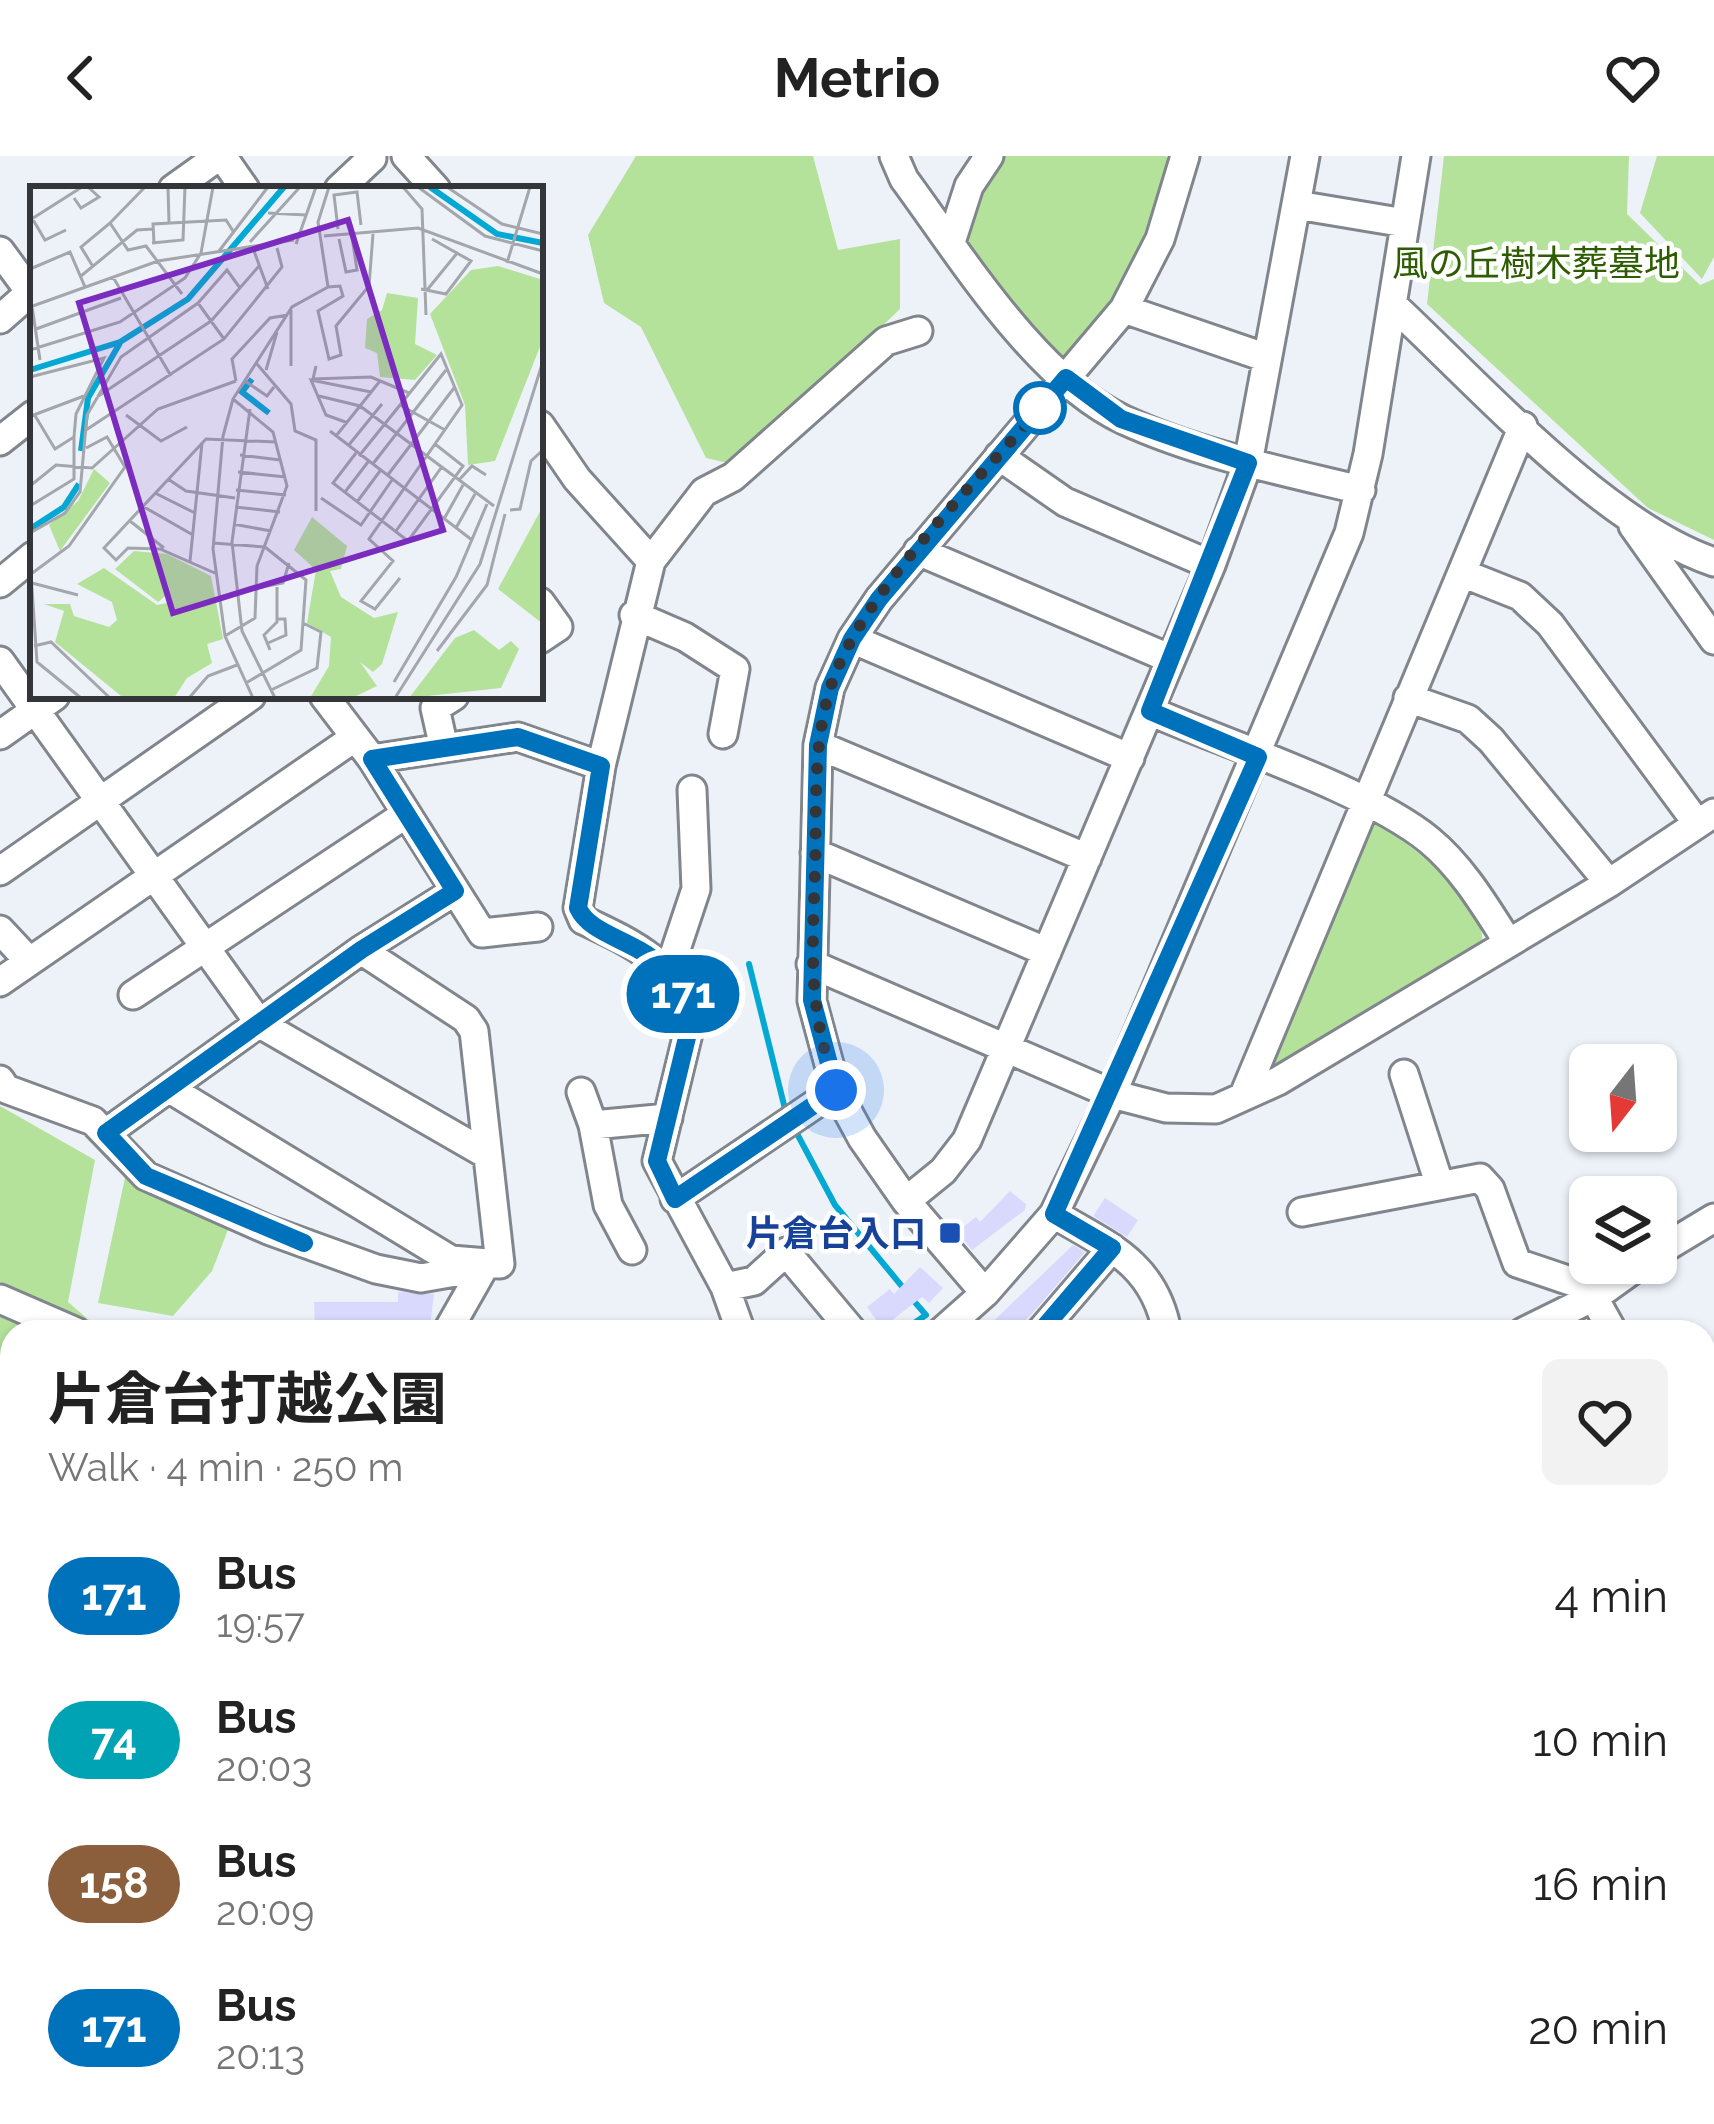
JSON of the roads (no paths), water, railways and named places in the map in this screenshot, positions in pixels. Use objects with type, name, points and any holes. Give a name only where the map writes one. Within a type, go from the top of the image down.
[{"type":"street","points":[[177,186],[220,156],[243,186]]},
{"type":"street","points":[[406,156],[433,186]]},
{"type":"street","points":[[894,156],[904,179],[1029,342],[1066,378],[1121,419],[1248,463],[1361,490]]},
{"type":"street","points":[[951,242],[969,186],[989,156]]},
{"type":"street","points":[[985,1294],[905,1201],[836,1090],[817,1030],[812,964],[818,745],[830,688],[852,639],[918,551],[1124,309],[1160,239],[1185,156]]},
{"type":"street","points":[[905,1201],[944,1171],[967,1140],[1211,565],[1248,463],[1305,156]]},
{"type":"street","points":[[955,1320],[985,1294],[1054,1214],[1112,1094],[1258,757],[1349,533],[1361,490],[1416,156]]},
{"type":"street","points":[[342,186],[372,158]]},
{"type":"street","points":[[1297,205],[1405,223]]},
{"type":"street","points":[[0,251],[30,290]]},
{"type":"street","points":[[0,319],[30,295]]},
{"type":"street","points":[[1393,304],[1523,426],[1624,512],[1681,551],[1714,562]]},
{"type":"street","points":[[1124,309],[1268,358]]},
{"type":"street","points":[[736,1320],[725,1287],[657,1161],[691,1021],[686,998],[651,952],[584,920],[578,908],[601,766],[634,615],[651,561],[704,492],[733,477],[886,341],[917,331]]},
{"type":"street","points":[[0,441],[30,417]]},
{"type":"street","points":[[1244,1095],[1523,426]]},
{"type":"street","points":[[543,429],[577,479],[651,561]]},
{"type":"street","points":[[999,456],[1065,502],[1211,565]]},
{"type":"street","points":[[1624,512],[1714,640]]},
{"type":"street","points":[[918,551],[1171,659]]},
{"type":"street","points":[[0,583],[30,558]]},
{"type":"street","points":[[812,964],[1112,1094],[1166,1108],[1216,1109],[1278,1081],[1609,883],[1705,818],[1550,624],[1520,596],[1462,572]]},
{"type":"street","points":[[543,606],[558,627],[543,637]]},
{"type":"street","points":[[634,615],[685,637],[735,670],[723,734]]},
{"type":"street","points":[[852,639],[1130,758]]},
{"type":"street","points":[[0,661],[30,689]]},
{"type":"street","points":[[1408,698],[1468,719],[1491,740],[1609,883]]},
{"type":"street","points":[[0,871],[247,699]]},
{"type":"street","points":[[326,699],[482,933],[538,927]]},
{"type":"street","points":[[444,748],[435,708],[449,699]]},
{"type":"street","points":[[0,735],[45,703],[100,801],[260,1024],[486,1154]]},
{"type":"street","points":[[1150,711],[1364,802],[1428,838],[1469,882],[1508,942]]},
{"type":"street","points":[[0,982],[155,878],[363,749],[444,748],[518,737],[601,766]]},
{"type":"street","points":[[818,745],[1087,857]]},
{"type":"street","points":[[668,976],[696,889],[692,790]]},
{"type":"street","points":[[133,995],[406,814]]},
{"type":"street","points":[[815,854],[1047,952]]},
{"type":"street","points":[[106,1133],[361,950],[455,891]]},
{"type":"street","points":[[0,930],[29,961]]},
{"type":"street","points":[[0,1079],[6,1089],[93,1121],[146,1176],[376,1269],[422,1279],[500,1264],[474,1031],[466,1018],[361,950]]},
{"type":"street","points":[[1404,1074],[1439,1183]]},
{"type":"street","points":[[170,1088],[451,1260],[484,1267]]},
{"type":"street","points":[[675,1199],[836,1090]]},
{"type":"street","points":[[581,1092],[593,1124],[608,1205],[632,1250]]},
{"type":"street","points":[[593,1124],[668,1118]]},
{"type":"street","points":[[1303,1212],[1480,1178],[1490,1189],[1516,1263],[1588,1287],[1606,1320]]},
{"type":"street","points":[[1054,1214],[1112,1248],[1150,1279],[1164,1320]]},
{"type":"street","points":[[1677,1240],[1714,1218]]},
{"type":"street","points":[[1050,1320],[1112,1248]]},
{"type":"street","points":[[725,1287],[754,1281],[786,1252],[843,1320]]},
{"type":"street","points":[[454,1320],[484,1267]]},
{"type":"street","points":[[1547,1320],[1612,1284]]},
{"type":"street","points":[[0,1299],[48,1320]]},
{"type":"waterway","points":[[749,964],[787,1117]]},
{"type":"waterway","points":[[794,1128],[835,1205],[905,1290]]},
{"type":"waterway","points":[[913,1300],[926,1315],[919,1320]]},
{"type":"place","name":"片倉台入口","points":[[950,1233]]},
{"type":"park label","name":"風の丘樹木葬墓地","points":[[1536,263]]}]
